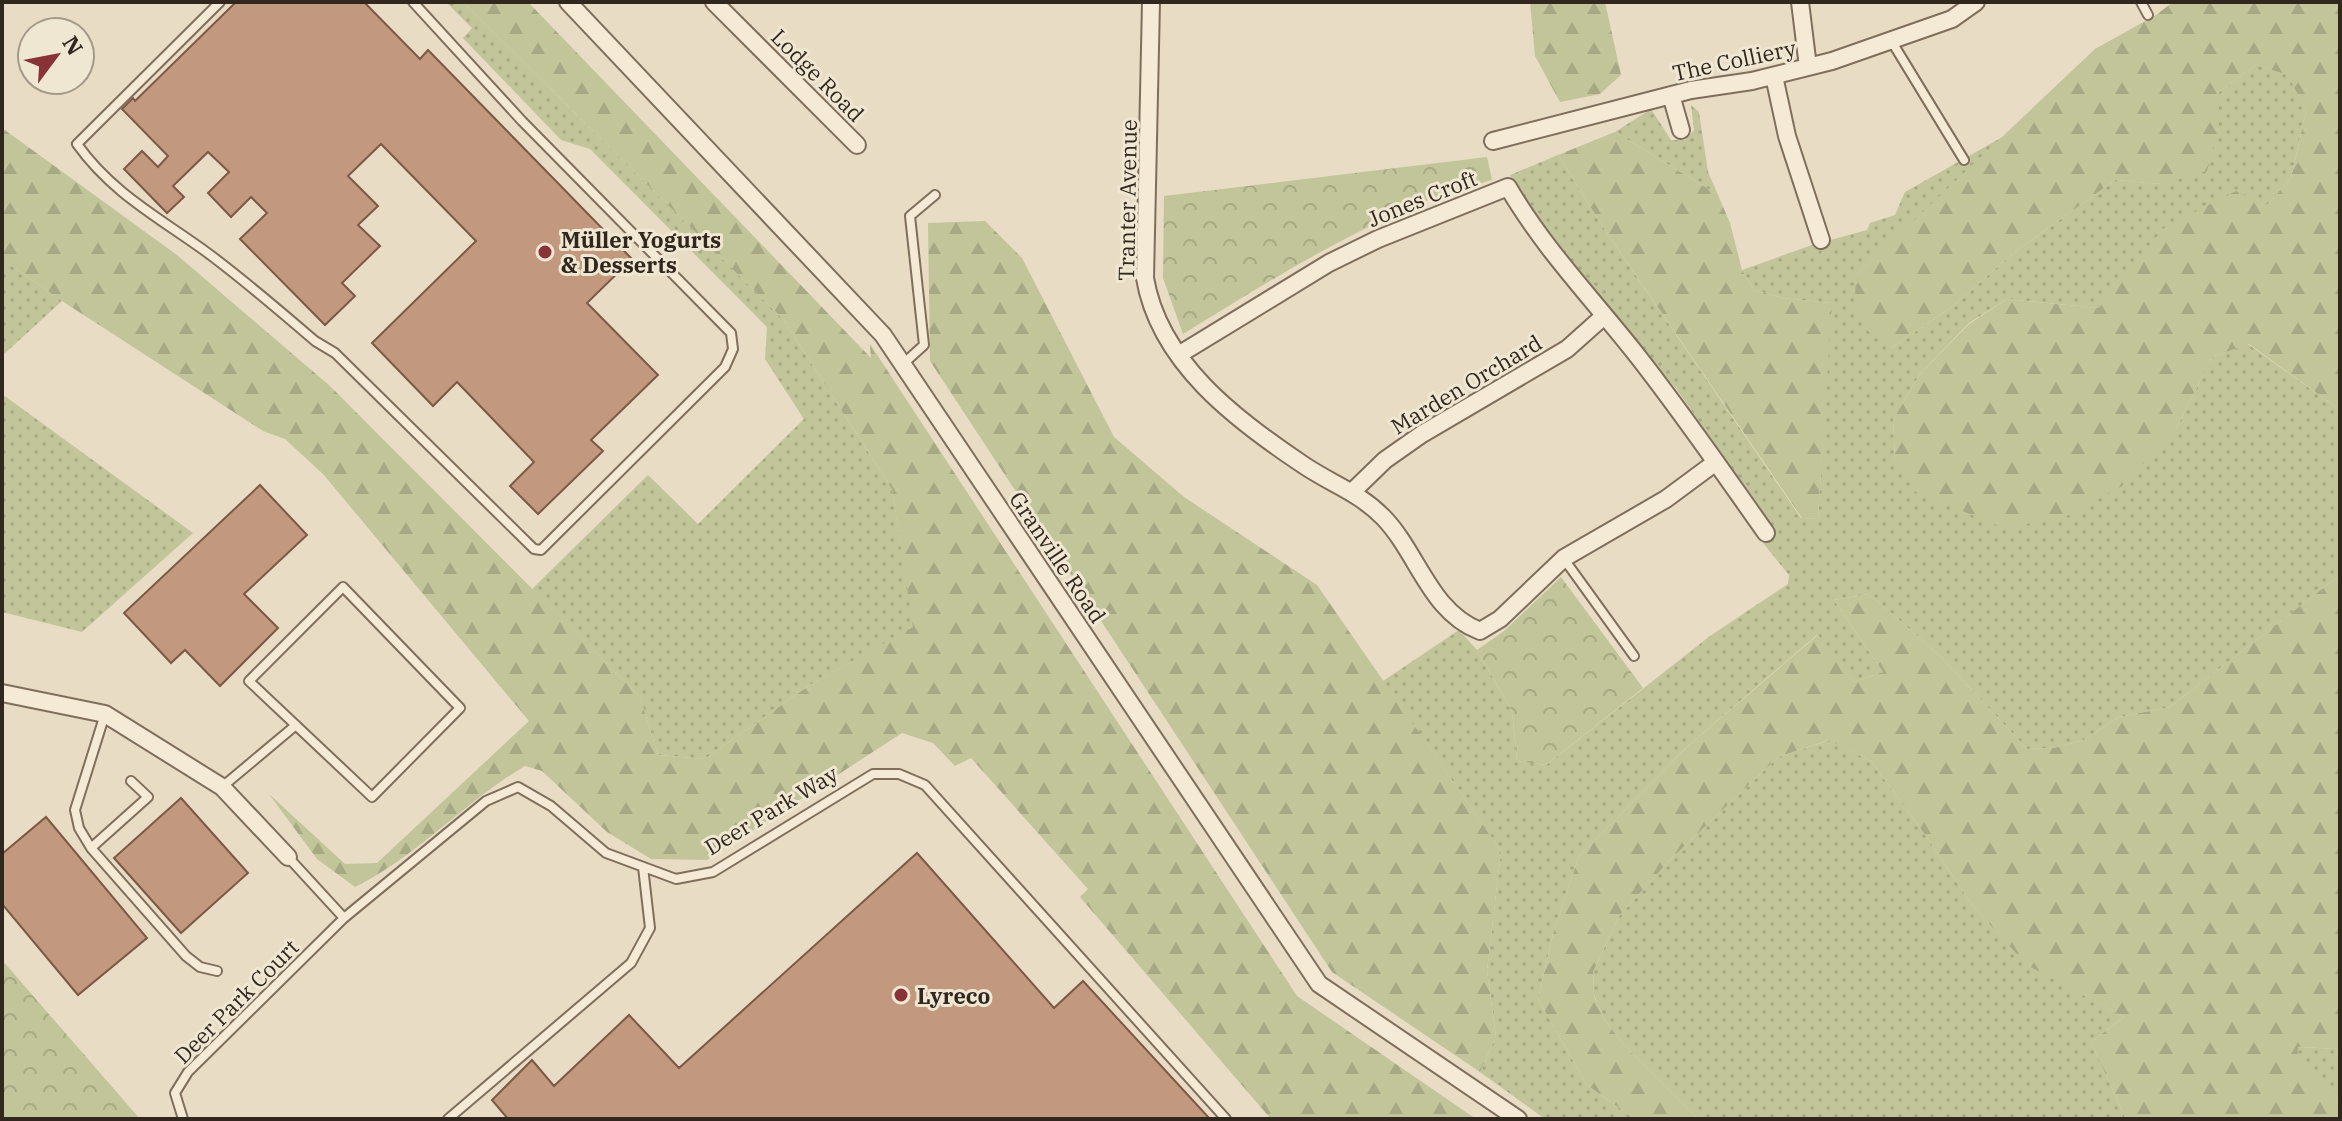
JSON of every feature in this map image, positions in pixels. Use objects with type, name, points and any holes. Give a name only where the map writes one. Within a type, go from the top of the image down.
[{"type":"street","name":"Granville Road","points":[[568,2],[585,9],[883,335],[1319,984],[1518,1119]]},
{"type":"street","name":"Lodge Road","points":[[714,2],[857,145]]},
{"type":"street","name":"Tranter Avenue","points":[[1151,2],[1145,278],[1149,302],[1193,374],[1224,407],[1304,466],[1361,497],[1386,520],[1445,609],[1465,625],[1480,631],[1500,619],[1564,558],[1666,499],[1716,462]]},
{"type":"street","points":[[1800,2],[1808,67]]},
{"type":"street","name":"The Colliery","points":[[1493,141],[1671,95],[1808,67],[1892,42],[1952,19],[1976,2]]},
{"type":"street","points":[[1774,76],[1787,136],[1821,240]]},
{"type":"street","points":[[1671,95],[1681,130]]},
{"type":"street","name":"Jones Croft","points":[[1180,354],[1329,263],[1378,239],[1508,187],[1527,219],[1666,392],[1766,533]]},
{"type":"street","name":"Marden Orchard","points":[[1352,492],[1385,460],[1422,434],[1567,349],[1604,316]]},
{"type":"street","points":[[2,693],[105,714],[222,787],[288,857]]},
{"type":"lane","points":[[220,2],[77,144],[92,165],[140,208],[203,250],[315,341],[335,353],[534,549],[541,550],[725,367],[733,349],[731,333],[522,121],[413,2]]},
{"type":"lane","points":[[2141,2],[2148,15]]},
{"type":"lane","points":[[1892,42],[1964,160]]},
{"type":"lane","points":[[903,364],[924,345],[910,216],[935,195]]},
{"type":"lane","points":[[1564,558],[1634,656]]},
{"type":"lane","points":[[343,587],[460,708],[372,797],[296,725],[249,681],[343,587]]},
{"type":"lane","points":[[105,714],[75,810],[79,828],[91,848],[186,956],[200,967],[217,971]]},
{"type":"lane","points":[[222,787],[296,725]]},
{"type":"lane","name":"Deer Park Way","points":[[344,918],[486,801],[518,787],[551,806],[606,853],[676,879],[713,872],[873,774],[899,774],[925,785],[1226,1119]]},
{"type":"lane","points":[[91,848],[148,797],[131,781]]},
{"type":"lane","points":[[288,857],[344,918]]},
{"type":"lane","points":[[448,1119],[631,963],[650,928],[643,867]]},
{"type":"lane","name":"Deer Park Court","points":[[183,1119],[175,1093],[188,1072],[344,918]]},
{"type":"green space","points":[[446,2],[463,2],[783,319],[892,489],[914,627],[810,685],[705,759],[658,755],[640,697],[532,589],[648,475],[698,524],[804,419],[765,359],[767,327],[590,149],[561,140],[463,38],[472,28]]},
{"type":"green space","points":[[463,2],[528,2],[871,358],[870,344],[1297,996],[1476,1119],[1271,1119],[1080,897],[1088,889],[971,758],[955,766],[933,743],[902,733],[707,860],[651,859],[607,832],[542,771],[525,766],[482,795],[400,860],[355,887],[317,859],[269,794],[345,864],[377,863],[529,721],[323,474],[285,439],[263,431],[2,259],[2,128],[177,255],[330,386],[640,697],[658,755],[705,759],[810,685],[913,627],[892,489],[783,319]]},
{"type":"green space","points":[[1530,2],[1605,2],[1621,75],[1600,94],[1560,102],[1535,56]]},
{"type":"green space","points":[[2173,2],[2340,2],[2340,410],[2249,344],[2212,357],[2176,429],[2122,486],[2065,517],[2004,528],[1916,492],[1895,461],[1893,420],[1920,374],[1969,324],[2007,299],[2099,308],[2164,228],[2236,191],[2267,205],[2291,178],[2306,111],[2288,75],[2256,65],[2219,92],[2219,127],[2207,171],[2161,184],[2115,180],[2012,254],[1953,306],[1891,348],[1863,325],[1856,310],[1856,275],[2095,49]]},
{"type":"green space","points":[[2256,65],[2289,75],[2306,111],[2291,178],[2267,205],[2099,308],[2007,299],[1969,323],[1920,374],[1893,420],[1895,461],[2176,429],[2212,357],[2248,344],[2340,410],[2340,575],[2170,707],[2119,717],[2084,740],[2054,748],[2027,749],[1939,655],[1869,594],[1834,600],[1883,672],[1853,682],[1817,635],[1689,745],[1579,856],[1553,934],[1538,999],[1587,1085],[1635,1119],[1545,1119],[1480,1072],[1496,1036],[1487,971],[1501,851],[1383,681],[1459,630],[1477,650],[1512,711],[1517,761],[1546,765],[1710,636],[1788,584],[1789,575],[1759,538],[1774,528],[1677,390],[1548,238],[1510,175],[1558,155],[1607,233],[1801,518],[1818,519],[1831,303],[1783,298],[1754,290],[1742,270],[1809,246],[1867,230],[1870,223],[1895,215],[1905,192],[2006,135],[1856,275],[1891,348],[1953,306],[2012,254],[2115,180],[2161,184],[2219,127],[2219,92]]},
{"type":"green space","points":[[1691,105],[1699,112],[1708,172],[1718,195],[1615,132],[1651,109],[1671,140],[1685,140],[1694,130]]},
{"type":"green space","points":[[1615,132],[1718,195],[1730,223],[1742,270],[1754,290],[1783,298],[1832,303],[1818,519],[1802,518],[1607,233],[1558,155]]},
{"type":"green space","points":[[1487,157],[1492,180],[1445,194],[1372,225],[1308,259],[1183,334],[1163,278],[1164,196]]},
{"type":"green space","points":[[985,221],[1022,258],[1114,437],[1184,497],[1317,585],[1501,851],[1487,971],[1496,1036],[1480,1072],[1332,972],[930,361],[928,223]]},
{"type":"green space","points":[[2,259],[62,301],[2,356]]},
{"type":"green space","points":[[2,394],[193,533],[82,632],[2,612]]},
{"type":"green space","points":[[2340,575],[2340,1049],[2298,1047],[2297,1061],[2340,1101],[2340,1119],[2126,1119],[2091,1042],[2124,1017],[2027,965],[1972,905],[1871,761],[1829,740],[1778,757],[1671,859],[1619,916],[1593,972],[1594,996],[1604,1019],[1625,1046],[1698,1119],[1635,1119],[1587,1085],[1538,999],[1553,934],[1579,856],[1689,745],[1818,635],[1853,682],[1883,672],[1834,600],[1869,594],[1939,655],[2027,749],[2054,748],[2084,740],[2119,717],[2170,707]]},
{"type":"green space","points":[[1561,577],[1643,688],[1546,765],[1517,761],[1512,711],[1477,650],[1504,631]]},
{"type":"green space","points":[[1830,740],[1871,761],[1972,905],[2027,964],[2124,1017],[2091,1042],[2126,1119],[1698,1119],[1625,1046],[1604,1019],[1594,995],[1593,972],[1619,916],[1671,859],[1778,757]]},
{"type":"green space","points":[[2,960],[140,1119],[2,1119]]},
{"type":"green space","points":[[2297,1047],[2340,1049],[2340,1101],[2297,1062]]},
{"type":"building","name":"Müller Yogurts & Desserts","points":[[236,2],[364,2],[420,59],[428,50],[632,259],[587,303],[658,375],[591,440],[603,451],[538,514],[510,486],[534,462],[457,382],[433,406],[372,343],[476,241],[381,144],[348,176],[378,206],[358,225],[380,246],[342,283],[355,296],[325,325],[240,239],[267,213],[251,197],[231,217],[208,193],[229,172],[208,152],[173,186],[184,197],[167,213],[124,169],[142,151],[158,167],[168,156],[122,109],[133,98],[135,101]]},
{"type":"building","points":[[260,485],[307,535],[244,594],[278,628],[220,686],[185,650],[171,663],[124,613]]},
{"type":"building","points":[[181,798],[248,873],[181,933],[114,858]]},
{"type":"building","points":[[46,817],[147,938],[78,995],[2,904],[2,854]]},
{"type":"building","name":"Lyreco","points":[[917,853],[1054,1008],[1083,981],[1210,1119],[508,1119],[492,1100],[532,1060],[554,1086],[629,1015],[679,1068]]},
{"type":"place","name":"Müller Yogurts & Desserts","points":[[545,252]]},
{"type":"place","name":"Lyreco","points":[[901,995]]}]
